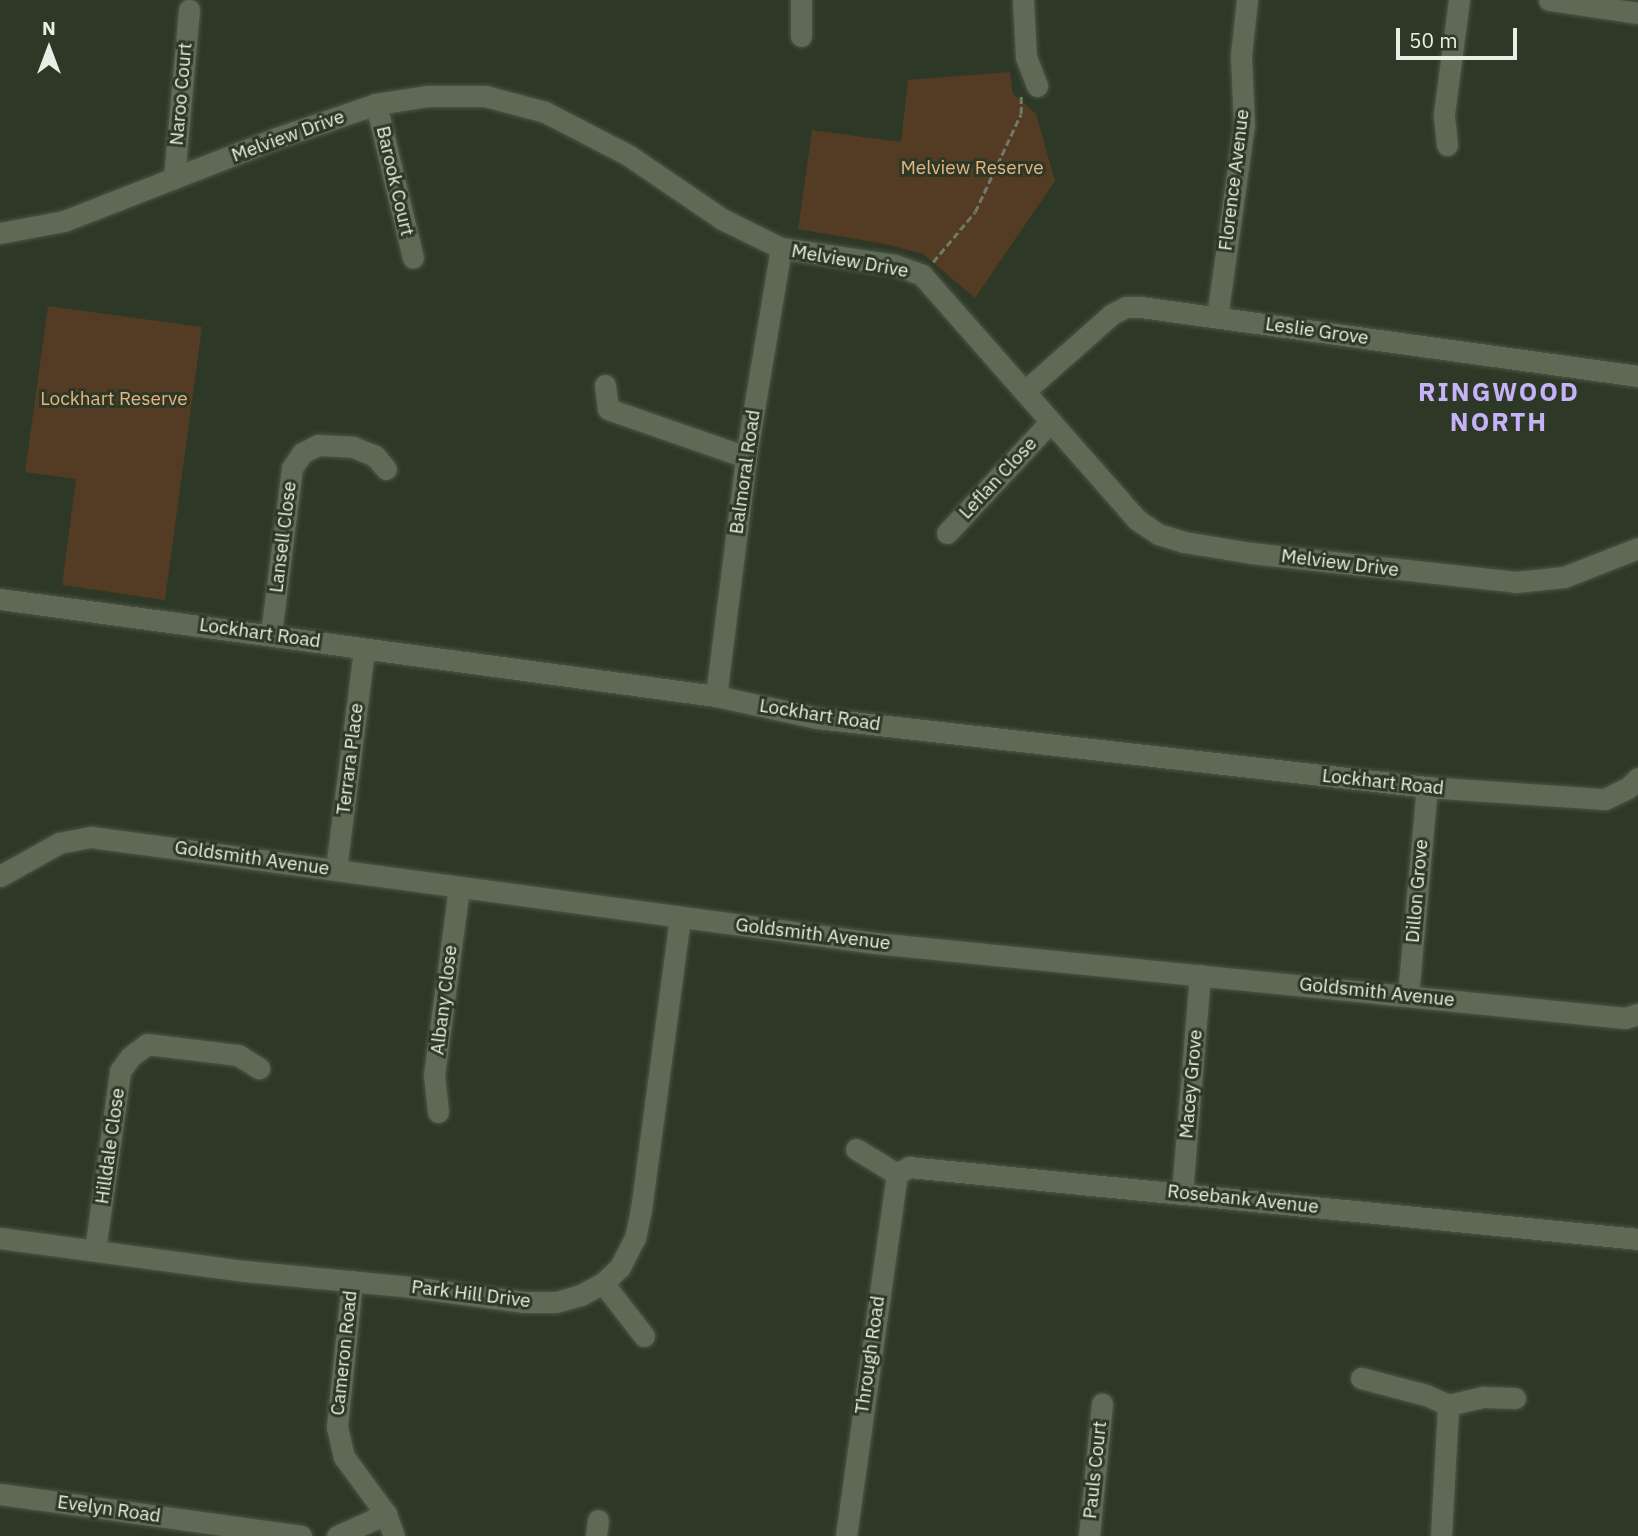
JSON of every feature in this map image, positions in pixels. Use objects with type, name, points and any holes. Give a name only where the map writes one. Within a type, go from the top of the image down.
[{"type":"street","points":[[801,0],[801,36]]},
{"type":"street","points":[[1023,0],[1026,57],[1037,86]]},
{"type":"street","name":"Florence Avenue","points":[[1217,317],[1244,125],[1241,55],[1247,0]]},
{"type":"street","points":[[1447,145],[1444,114],[1459,0]]},
{"type":"street","points":[[1549,0],[1638,13]]},
{"type":"street","name":"Naroo Court","points":[[174,178],[189,10]]},
{"type":"street","name":"Melview Drive","points":[[0,233],[64,221],[376,104],[428,96],[485,96],[544,112],[628,156],[722,219],[781,248],[895,265],[922,275],[1136,519],[1158,534],[1184,542],[1378,568],[1516,582],[1564,577],[1638,548]]},
{"type":"street","name":"Barook Court","points":[[376,104],[413,258]]},
{"type":"street","name":"Balmoral Road","points":[[716,695],[746,457],[781,248]]},
{"type":"street","name":"Leslie Grove","points":[[1025,391],[1083,337],[1112,314],[1126,307],[1217,317],[1638,376]]},
{"type":"street","points":[[605,385],[608,409],[746,457]]},
{"type":"street","name":"Leflan Close","points":[[947,533],[1050,422]]},
{"type":"street","name":"Lansell Close","points":[[271,634],[292,468],[302,453],[318,445],[353,447],[374,457],[386,469]]},
{"type":"street","name":"Lockhart Road","points":[[0,599],[716,695],[817,718],[1427,787],[1605,799],[1628,788],[1638,778]]},
{"type":"street","name":"Terrara Place","points":[[336,869],[364,649]]},
{"type":"street","name":"Dillon Grove","points":[[1408,995],[1427,787]]},
{"type":"street","name":"Goldsmith Avenue","points":[[0,876],[59,843],[90,836],[875,943],[1625,1018],[1638,1014]]},
{"type":"street","name":"Albany Close","points":[[438,1112],[434,1075],[459,888]]},
{"type":"street","name":"Park Hill Drive","points":[[0,1238],[245,1271],[524,1302],[556,1302],[581,1295],[603,1283],[620,1267],[635,1238],[680,918]]},
{"type":"street","name":"Macey Grove","points":[[1182,1193],[1200,975]]},
{"type":"street","name":"Hilldale Close","points":[[95,1250],[120,1071],[130,1057],[147,1044],[238,1055],[260,1068]]},
{"type":"street","points":[[856,1149],[897,1174]]},
{"type":"street","name":"Rosebank Avenue","points":[[897,1174],[909,1167],[1638,1239]]},
{"type":"street","name":"Through Road","points":[[846,1536],[897,1174]]},
{"type":"street","name":"Cameron Road","points":[[352,1281],[337,1427],[344,1457],[386,1514],[394,1536]]},
{"type":"street","points":[[603,1283],[644,1336]]},
{"type":"street","points":[[1361,1378],[1426,1395],[1448,1405],[1484,1397],[1515,1398]]},
{"type":"street","name":"Pauls Court","points":[[1089,1536],[1102,1404]]},
{"type":"street","points":[[1441,1536],[1448,1405]]},
{"type":"street","name":"Evelyn Road","points":[[0,1494],[301,1536]]},
{"type":"street","points":[[337,1536],[386,1514]]},
{"type":"path","points":[[922,275],[975,212],[1021,114],[1021,91],[1037,86]]},
{"type":"green space","name":"Melview Reserve","points":[[1010,72],[1013,94],[1036,114],[1055,181],[975,298],[923,254],[885,244],[798,229],[812,130],[901,142],[908,80]]},
{"type":"green space","name":"Lockhart Reserve","points":[[48,306],[202,327],[165,600],[62,585],[76,479],[25,472]]},
{"type":"district","name":"RINGWOOD NORTH","points":[[1499,407]]}]
